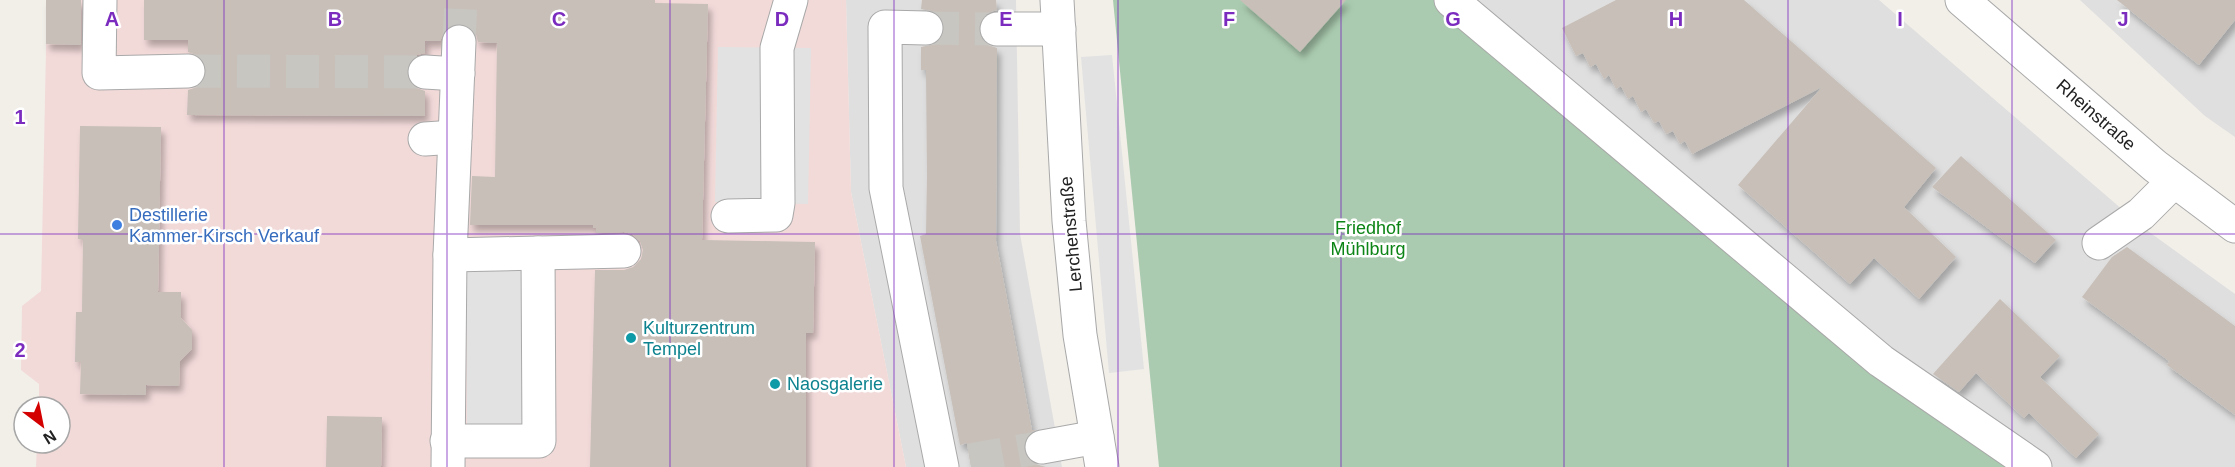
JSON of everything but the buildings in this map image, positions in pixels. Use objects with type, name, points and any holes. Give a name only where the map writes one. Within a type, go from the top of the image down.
[{"type":"street","points":[[100,0],[99,73],[188,71]]},
{"type":"street","points":[[728,216],[776,215],[778,203],[777,48],[791,0]]},
{"type":"street","points":[[1451,0],[1881,361],[2035,467]]},
{"type":"street","name":"Rheinstraße","points":[[1962,0],[2174,181],[2235,226]]},
{"type":"street","points":[[997,29],[1058,15]]},
{"type":"street","name":"Lerchenstraße","points":[[1058,15],[1069,221],[1080,335],[1100,452]]},
{"type":"street","points":[[926,28],[885,27],[886,188],[951,464]]},
{"type":"street","points":[[425,72],[459,58],[440,138],[450,255],[447,454],[539,441],[538,253]]},
{"type":"street","points":[[2098,243],[2141,214],[2174,181]]},
{"type":"street","points":[[450,255],[624,250]]},
{"type":"street","points":[[1042,447],[1100,452]]},
{"type":"shaded area","points":[[47,0],[846,0],[851,192],[906,467],[36,467],[36,455],[72,455],[72,395],[39,395],[39,384],[21,370],[22,306],[41,291]]},
{"type":"shaded area","points":[[846,0],[1016,0],[1020,234],[1062,467],[906,467],[851,192]]},
{"type":"shaded area","points":[[1459,0],[1879,0],[2145,229],[2235,294],[2235,467],[2045,467],[1886,358]]},
{"type":"shaded area","points":[[2080,0],[2235,0],[2235,137],[2205,116]]},
{"type":"shaded area","points":[[718,47],[811,48],[808,204],[715,202]]},
{"type":"shaded area","points":[[1112,55],[1144,369],[1109,373],[1081,57]]},
{"type":"shaded area","points":[[554,257],[555,423],[467,425],[466,258]]},
{"type":"green space","name":"Friedhof Mühlburg","points":[[1113,0],[1440,0],[2023,467],[1159,467]]},
{"type":"tunnel","points":[[459,42],[461,0]]},
{"type":"tunnel","points":[[926,28],[997,29]]},
{"type":"tunnel","points":[[188,71],[425,72]]},
{"type":"tunnel","points":[[970,460],[1042,447]]},
{"type":"place","name":"Destillerie Kammer-Kirsch Verkauf","points":[[117,225]]},
{"type":"place","name":"Kulturzentrum Tempel","points":[[631,338]]},
{"type":"place","name":"Naosgalerie","points":[[775,384]]}]
